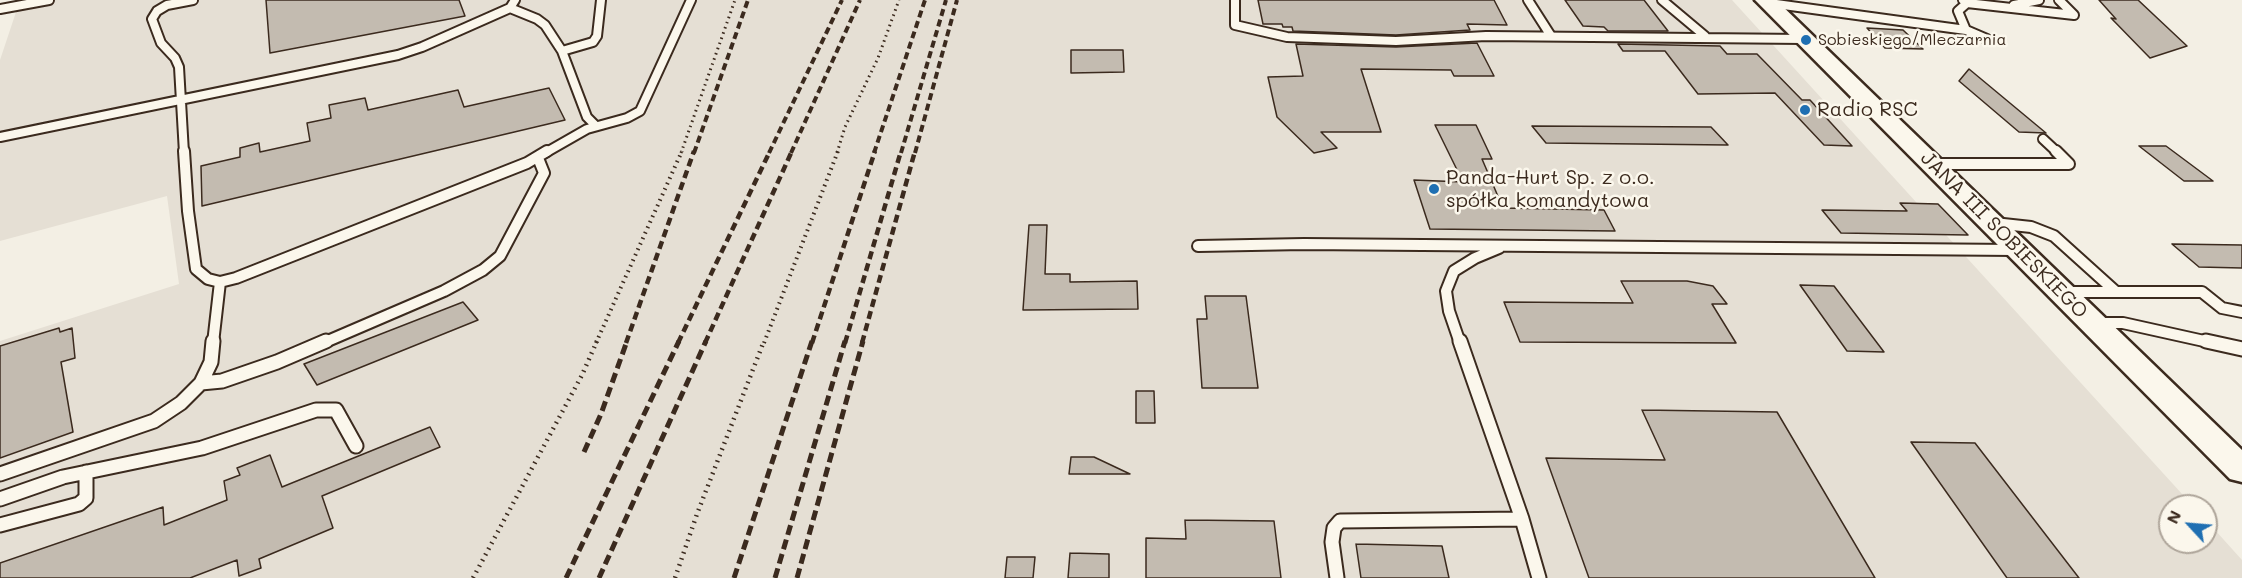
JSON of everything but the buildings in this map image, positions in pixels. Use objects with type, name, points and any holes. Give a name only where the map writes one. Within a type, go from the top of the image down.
[{"type":"main road","name":"JANA III SOBIESKIEGO","points":[[1767,1],[2242,470]]},
{"type":"lane","points":[[0,9],[49,0]]},
{"type":"lane","points":[[192,0],[167,5],[157,11],[152,19],[161,43],[175,58],[179,67],[188,211],[196,269],[208,279],[220,282],[236,278],[538,158],[572,137],[596,126],[627,118],[640,111],[691,0]]},
{"type":"lane","points":[[562,51],[594,42],[597,36],[600,0]]},
{"type":"lane","points":[[1235,0],[1235,25],[1287,37],[1396,41],[1486,36],[1705,36],[1804,39]]},
{"type":"lane","points":[[1528,0],[1551,36]]},
{"type":"lane","points":[[1662,0],[1705,36]]},
{"type":"lane","points":[[2002,7],[2039,0]]},
{"type":"lane","points":[[1966,30],[1958,10],[1965,2],[2074,15],[2058,0]]},
{"type":"lane","points":[[1767,1],[1966,30],[1987,39]]},
{"type":"lane","points":[[0,137],[398,55],[422,47],[512,4],[545,25],[562,51],[587,117],[596,126]]},
{"type":"lane","points":[[1932,164],[2069,164],[2043,139]]},
{"type":"lane","points":[[201,383],[222,381],[278,362],[444,291],[483,270],[500,256],[544,173],[538,158]]},
{"type":"lane","points":[[1991,223],[2031,227],[2054,236],[2115,291]]},
{"type":"lane","points":[[1198,246],[1304,244],[2018,250]]},
{"type":"lane","points":[[1505,246],[1475,258],[1454,271],[1446,291],[1449,311],[1522,519],[1539,578]]},
{"type":"lane","points":[[0,474],[154,421],[181,403],[201,383],[211,362],[220,282]]},
{"type":"lane","points":[[2061,292],[2202,292],[2222,308],[2242,312]]},
{"type":"lane","points":[[2092,323],[2123,324],[2242,349]]},
{"type":"lane","points":[[0,499],[63,477],[202,448],[327,408],[336,410],[356,446]]},
{"type":"lane","points":[[0,525],[79,504],[86,498],[86,472]]},
{"type":"lane","points":[[1337,578],[1332,542],[1334,528],[1340,521],[1522,519]]},
{"type":"path","points":[[473,578],[582,375],[681,153],[735,0]]},
{"type":"path","points":[[675,578],[697,514],[837,154],[845,127],[878,58],[900,0]]},
{"type":"shaded area","points":[[20,0],[1732,0],[2182,494],[2158,494],[2158,554],[2218,554],[2218,533],[2242,560],[2242,578],[0,578],[0,341],[179,284],[167,196],[0,241],[0,60]]},
{"type":"railway","points":[[694,153],[748,0]]},
{"type":"railway","points":[[769,153],[842,0]]},
{"type":"railway","points":[[791,153],[860,0]]},
{"type":"railway","points":[[874,153],[925,0]]},
{"type":"railway","points":[[901,153],[946,0]]},
{"type":"railway","points":[[915,153],[957,0]]},
{"type":"railway","points":[[626,343],[694,151]]},
{"type":"railway","points":[[678,343],[770,151]]},
{"type":"railway","points":[[705,343],[792,151]]},
{"type":"railway","points":[[812,343],[875,151]]},
{"type":"railway","points":[[845,343],[901,151]]},
{"type":"railway","points":[[862,343],[915,151]]},
{"type":"railway","points":[[584,452],[601,414],[627,341]]},
{"type":"railway","points":[[566,578],[679,341]]},
{"type":"railway","points":[[599,578],[706,341]]},
{"type":"railway","points":[[734,578],[812,341]]},
{"type":"railway","points":[[775,578],[845,341]]},
{"type":"railway","points":[[797,578],[863,341]]},
{"type":"place","name":"Sobieskiego/Mleczarnia","points":[[1806,40]]},
{"type":"place","name":"Radio RSC","points":[[1805,110]]},
{"type":"place","name":"Panda-Hurt Sp. z o.o. spółka komandytowa","points":[[1434,189]]}]
